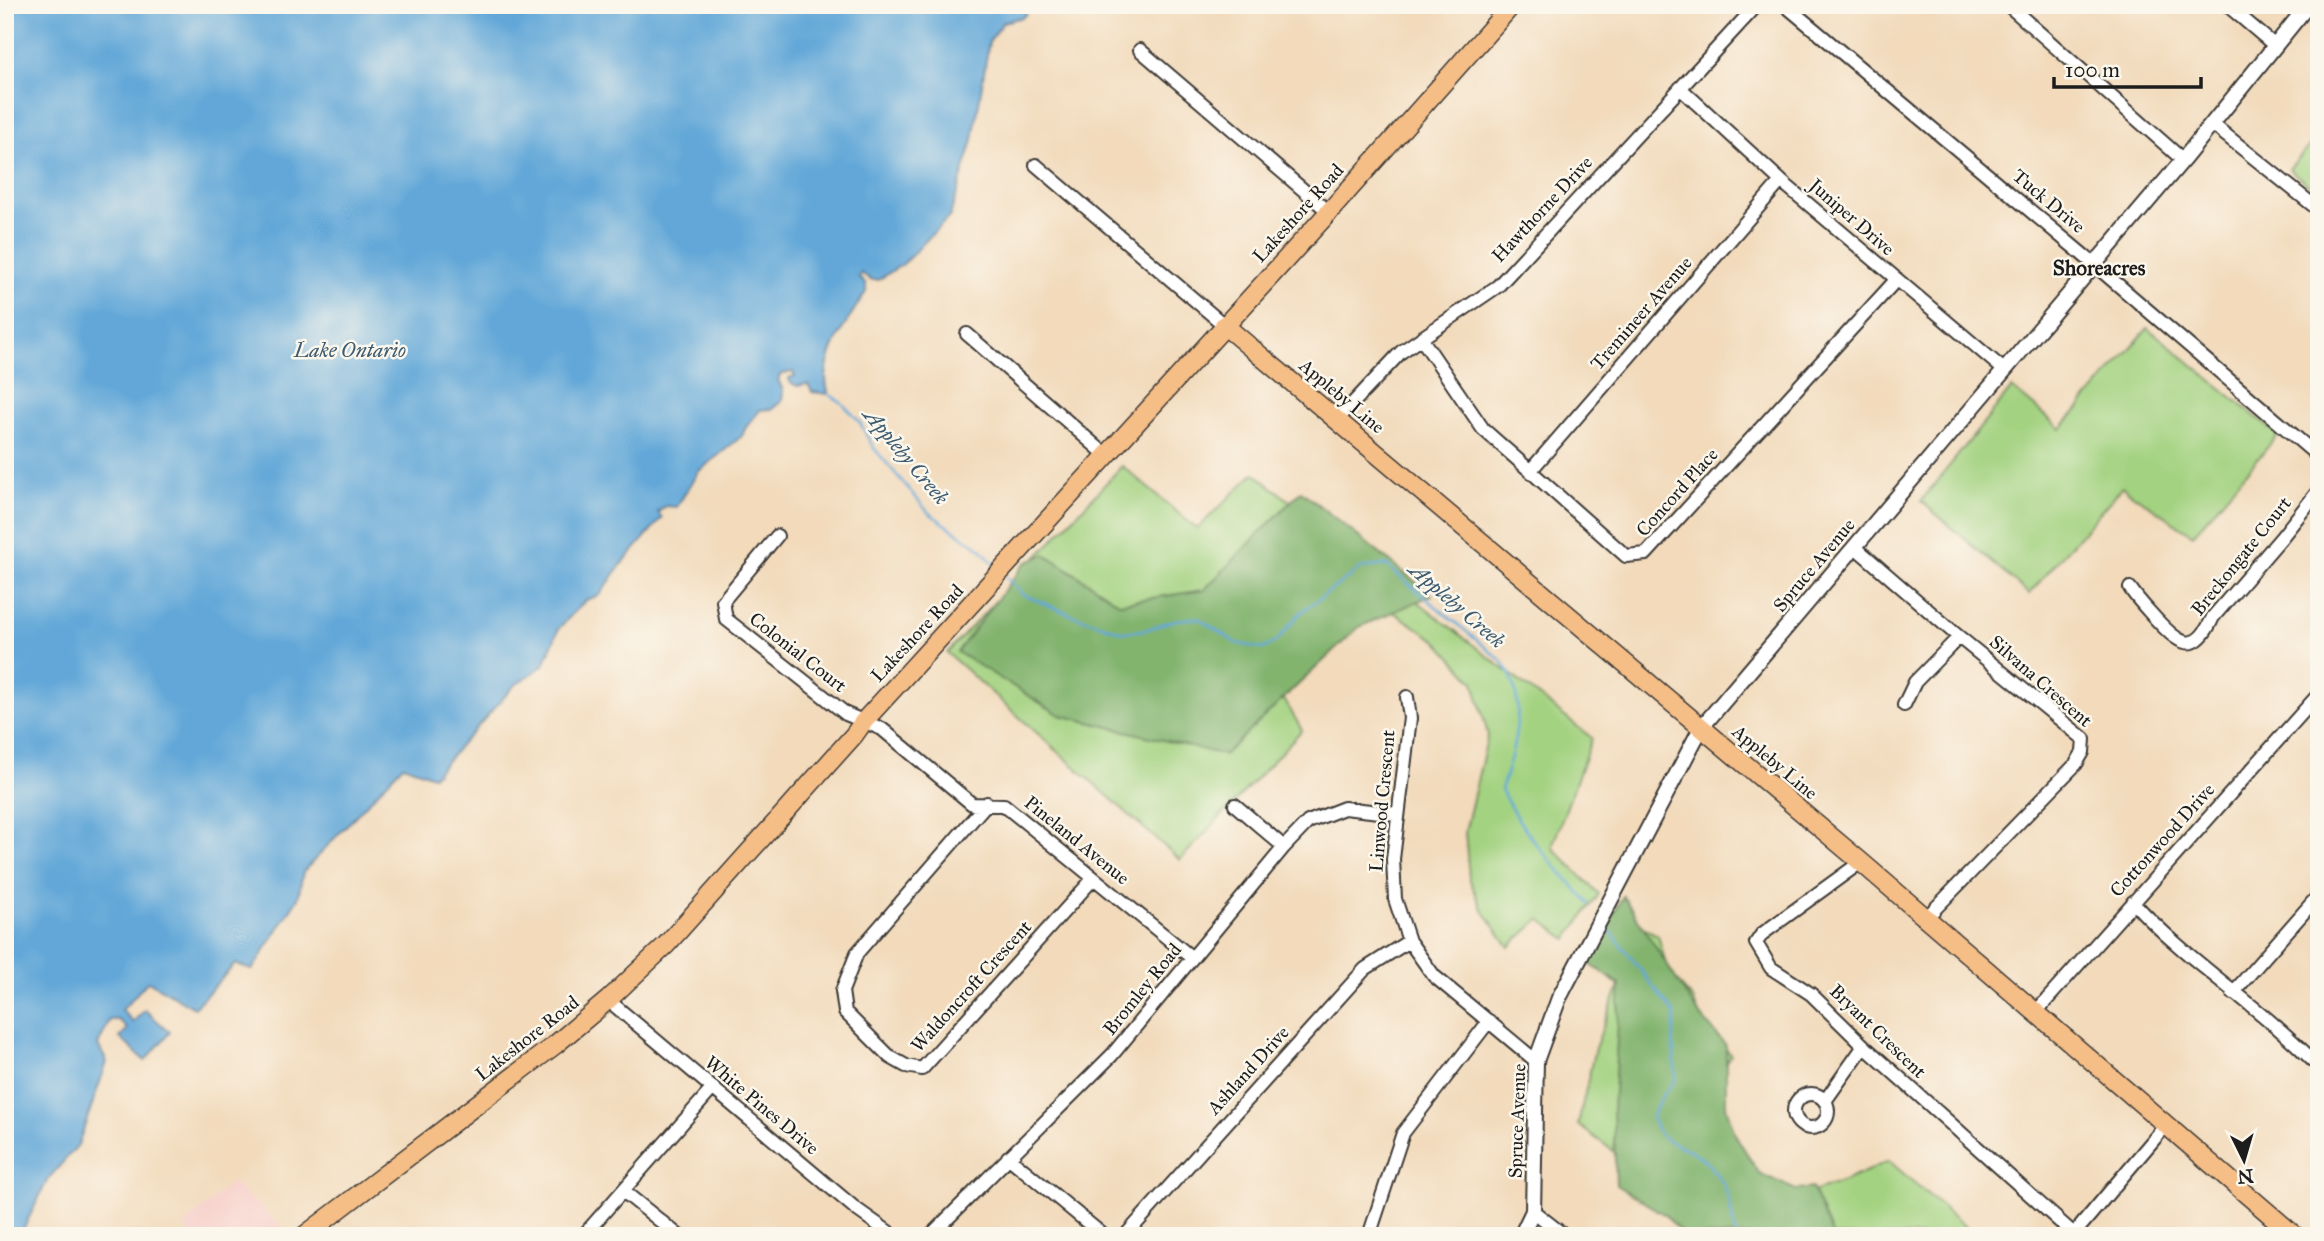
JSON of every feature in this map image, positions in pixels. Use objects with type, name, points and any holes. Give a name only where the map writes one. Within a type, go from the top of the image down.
[{"type":"main road","name":"Lakeshore Road","points":[[304,1236],[535,1060],[608,1000],[674,936],[864,721],[1329,212],[1512,5]]},
{"type":"main road","name":"Appleby Line","points":[[1224,325],[1861,862],[2295,1236]]},
{"type":"street","name":"Hawthorne Drive","points":[[1338,419],[1392,359],[1498,286],[1757,5]]},
{"type":"street","name":"Tuck Drive","points":[[1785,5],[2319,457]]},
{"type":"street","points":[[2008,5],[2183,160]]},
{"type":"street","points":[[2227,5],[2274,45]]},
{"type":"street","name":"Spruce Avenue","points":[[1521,1236],[1533,1211],[1536,1061],[1559,998],[1701,728],[2183,160],[2308,5]]},
{"type":"street","points":[[1140,50],[1329,212]]},
{"type":"street","name":"Juniper Drive","points":[[1680,88],[1781,181],[2004,370]]},
{"type":"street","points":[[2212,124],[2319,210]]},
{"type":"street","points":[[1036,165],[1224,325]]},
{"type":"street","name":"Tremineer Avenue","points":[[1531,470],[1781,181]]},
{"type":"street","name":"Concord Place","points":[[1421,338],[1483,429],[1626,556],[1646,554],[1896,280]]},
{"type":"street","points":[[967,334],[1106,455]]},
{"type":"street","name":"Breckongate Court","points":[[2130,587],[2139,602],[2171,636],[2179,640],[2195,641],[2207,631],[2213,617],[2319,490]]},
{"type":"street","name":"Colonial Court","points":[[776,536],[723,601],[726,620],[846,714],[864,721]]},
{"type":"street","name":"Silvana Crescent","points":[[1855,547],[1959,637],[2084,738],[2083,752],[2076,764],[1925,919]]},
{"type":"street","points":[[1904,705],[1915,682],[1959,637]]},
{"type":"street","name":"Cottonwood Drive","points":[[2035,1013],[2319,694]]},
{"type":"street","name":"Linwood Crescent","points":[[1407,697],[1409,718],[1392,859],[1395,900],[1409,941],[1434,976],[1536,1061]]},
{"type":"street","name":"Pineland Avenue","points":[[864,721],[882,729],[972,804],[1003,805],[1192,958]]},
{"type":"street","name":"Waldoncroft Crescent","points":[[987,803],[857,953],[842,991],[845,1012],[890,1056],[906,1066],[922,1069],[1093,879]]},
{"type":"street","points":[[1235,804],[1284,847]]},
{"type":"street","name":"Bromley Road","points":[[930,1236],[1112,1055],[1308,821],[1344,808],[1397,814]]},
{"type":"street","name":"Bryant Crescent","points":[[1861,862],[1762,934],[1756,943],[1771,968],[1811,993],[1864,1046],[2075,1235]]},
{"type":"street","points":[[2233,993],[2319,895]]},
{"type":"street","points":[[2133,902],[2233,993],[2302,1049],[2319,1067]]},
{"type":"street","name":"Ashland Drive","points":[[1125,1236],[1365,969],[1409,941]]},
{"type":"street","name":"White Pines Drive","points":[[608,1000],[856,1209],[894,1236]]},
{"type":"street","points":[[1368,1236],[1403,1133],[1489,1021]]},
{"type":"street","points":[[1825,1101],[1864,1046]]},
{"type":"street","points":[[583,1236],[713,1088]]},
{"type":"street","points":[[2075,1235],[2166,1125]]},
{"type":"street","points":[[1008,1157],[1104,1236]]},
{"type":"street","points":[[624,1191],[679,1236]]},
{"type":"street","points":[[1533,1211],[1565,1236]]},
{"type":"shaded area","points":[[232,1182],[281,1226],[268,1236],[191,1236],[184,1225]]},
{"type":"green space","points":[[2319,135],[2319,194],[2289,169]]},
{"type":"green space","points":[[2148,328],[2278,435],[2193,535],[2122,487],[2029,594],[1921,501],[2012,388],[2061,429]]},
{"type":"green space","points":[[1122,466],[1197,529],[1254,473],[1592,738],[1552,847],[1599,894],[1567,939],[1540,919],[1509,947],[1482,909],[1469,878],[1465,832],[1488,735],[1474,682],[1437,641],[1369,596],[1267,670],[1302,730],[1180,860],[947,653]]},
{"type":"green space","points":[[1301,491],[1432,595],[1359,627],[1224,755],[1060,715],[957,652],[1025,563],[1045,554],[1119,603],[1204,590]]},
{"type":"green space","points":[[1623,896],[1696,1010],[1726,1046],[1726,1107],[1736,1136],[1759,1173],[1796,1190],[1812,1188],[1833,1236],[1684,1236],[1665,1215],[1616,1185],[1613,1110],[1620,984],[1588,963]]},
{"type":"green space","points":[[1617,915],[1658,935],[1666,965],[1693,999],[1700,1018],[1731,1055],[1723,1066],[1729,1142],[1777,1205],[1849,1179],[1889,1161],[1976,1236],[1703,1236],[1653,1180],[1578,1125],[1595,1048],[1619,986],[1595,965]]},
{"type":"water","name":"Lake Ontario","points":[[5,5],[1033,5],[1023,17],[1003,22],[989,42],[973,140],[950,216],[903,264],[878,280],[871,280],[861,273],[859,278],[866,284],[866,292],[836,341],[827,369],[829,394],[812,392],[808,384],[797,386],[790,382],[789,378],[795,376],[793,372],[781,374],[778,379],[783,391],[782,401],[772,409],[760,410],[742,436],[698,472],[677,507],[666,506],[658,512],[662,518],[621,565],[600,595],[586,600],[559,628],[544,665],[514,686],[433,776],[403,765],[303,872],[298,898],[252,970],[235,964],[194,1008],[148,981],[122,1010],[133,1022],[145,1010],[170,1032],[145,1061],[120,1038],[127,1029],[119,1020],[110,1020],[98,1045],[107,1062],[78,1145],[48,1179],[20,1236],[5,1236]]},
{"type":"waterway","name":"Appleby Creek","points":[[829,394],[859,421],[873,447],[929,513],[981,549],[997,567]]},
{"type":"waterway","name":"Appleby Creek","points":[[1006,577],[1022,594],[1069,614],[1123,632],[1145,630],[1175,620],[1198,618],[1236,643],[1263,649],[1278,640],[1300,613],[1361,568],[1386,565],[1502,661],[1515,691],[1517,724],[1511,758],[1501,789],[1529,835],[1589,904]]},
{"type":"waterway","name":"Appleby Creek","points":[[1608,928],[1675,1015],[1673,1044],[1676,1079],[1661,1098],[1652,1116],[1656,1126],[1664,1138],[1699,1156],[1720,1178],[1727,1194],[1736,1236]]},
{"type":"district","name":"Shoreacres","points":[[2099,268]]}]
